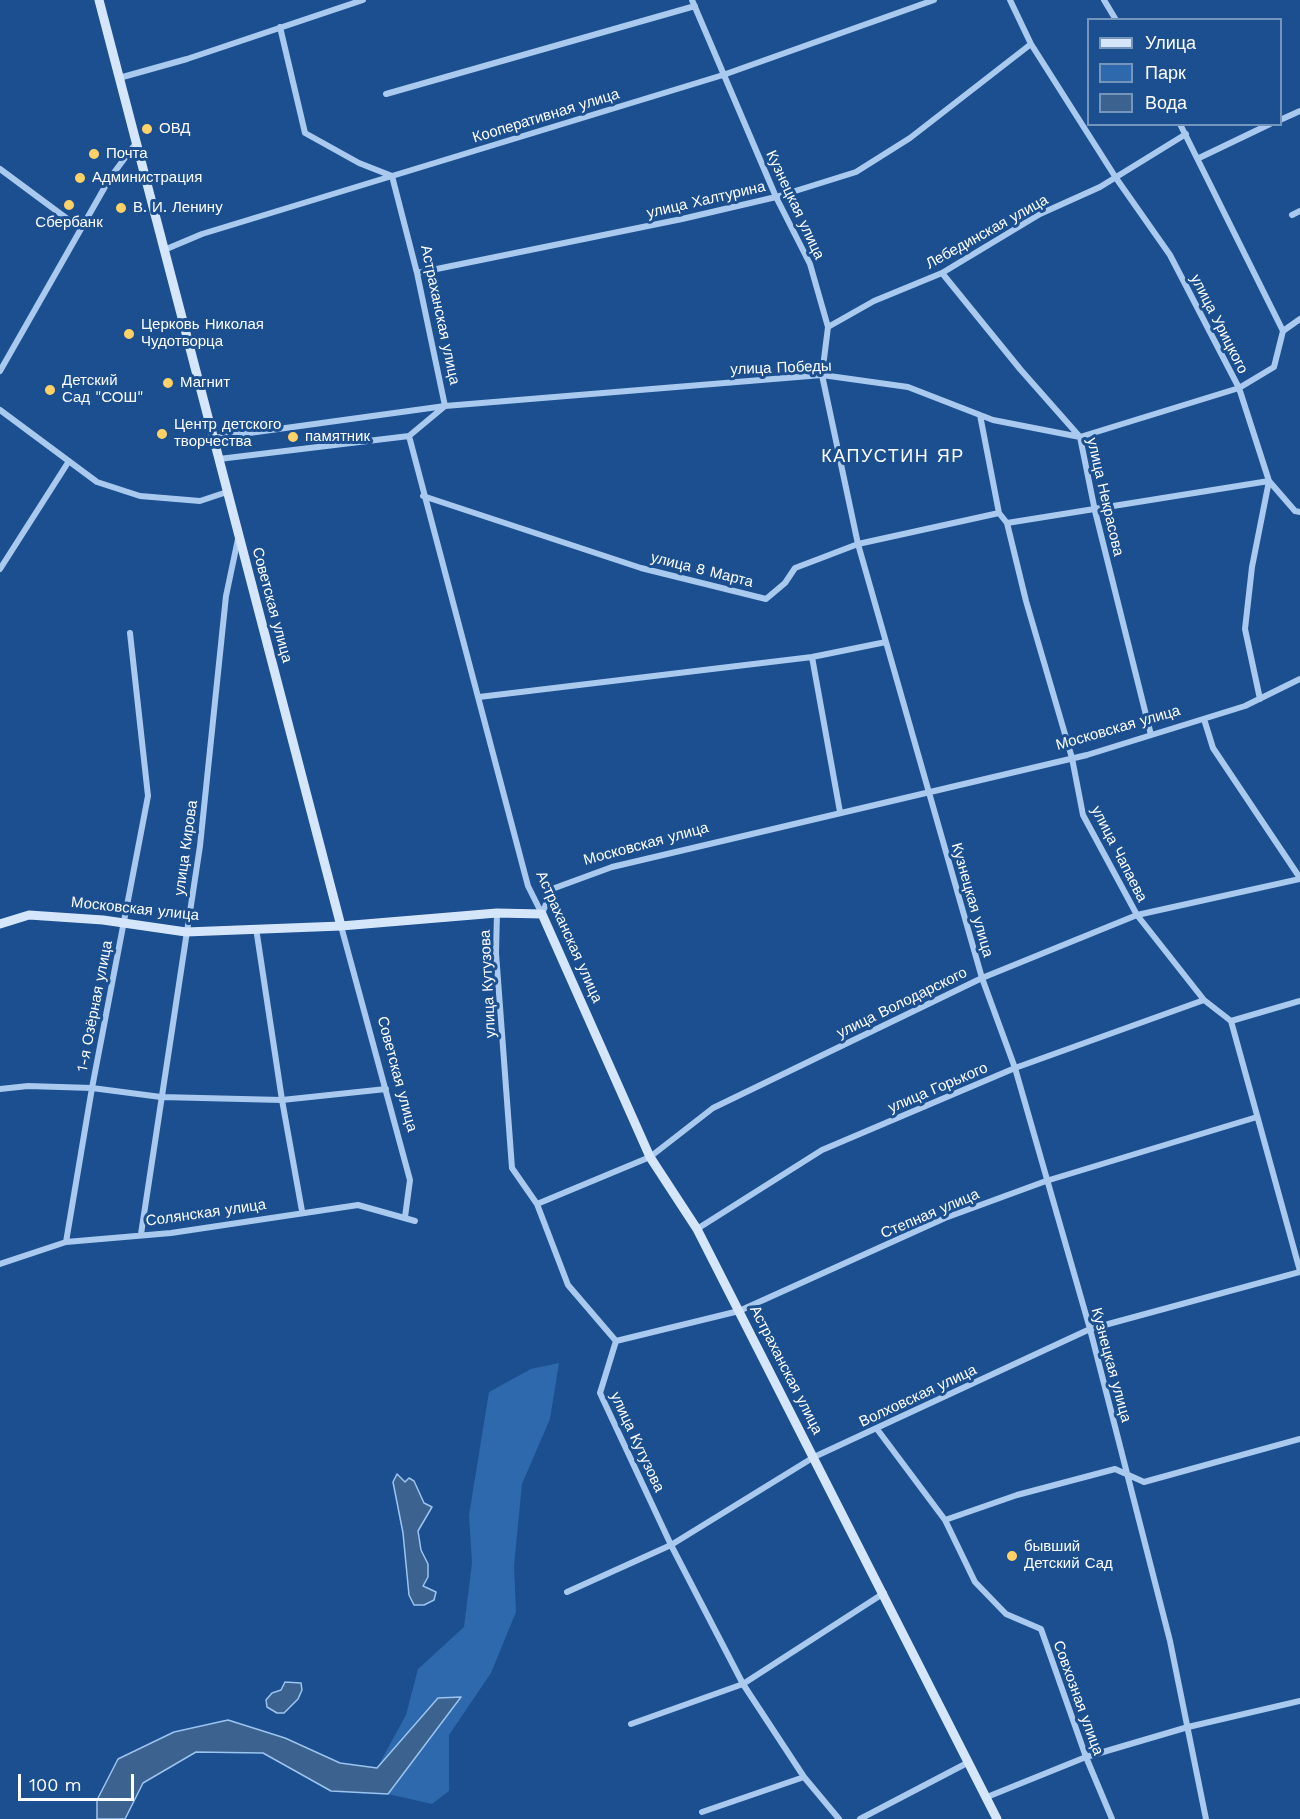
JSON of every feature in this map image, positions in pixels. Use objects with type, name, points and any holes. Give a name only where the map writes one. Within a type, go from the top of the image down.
[{"type":"street","name":"Советская улица","points":[[99,0],[341,926],[410,1180],[405,1217]]},
{"type":"street","points":[[119,78],[363,0]]},
{"type":"street","name":"Кооперативная улица","points":[[164,250],[202,234],[723,75],[934,0]]},
{"type":"street","name":"улица Урицкого","points":[[1010,0],[1031,44],[1116,178],[1170,255],[1239,388],[1269,481],[1252,567],[1245,629],[1260,699]]},
{"type":"street","points":[[1104,0],[1115,18]]},
{"type":"street","points":[[386,94],[694,3]]},
{"type":"street","name":"Кузнецкая улица","points":[[694,3],[776,196],[810,264],[828,327],[822,375],[858,544],[982,978],[1015,1068],[1090,1329],[1129,1476],[1188,1727],[1206,1819]]},
{"type":"street","points":[[280,27],[305,133],[358,163],[392,176]]},
{"type":"street","name":"улица Халтурина","points":[[417,273],[682,219],[776,196],[856,172],[910,138],[1031,44]]},
{"type":"street","points":[[1282,120],[1300,111]]},
{"type":"street","points":[[1181,126],[1283,331],[1300,319]]},
{"type":"street","points":[[1199,158],[1266,126]]},
{"type":"street","name":"Лебединская улица","points":[[828,327],[874,301],[942,273],[1040,214],[1116,178],[1186,134]]},
{"type":"street","points":[[0,371],[110,178],[136,143]]},
{"type":"street","points":[[0,169],[81,229]]},
{"type":"street","name":"Астраханская улица","points":[[392,176],[417,273],[445,406],[409,436],[423,496],[479,697],[528,886],[650,1157],[697,1229],[997,1819]]},
{"type":"street","points":[[1292,215],[1300,211]]},
{"type":"street","name":"улица Некрасова","points":[[942,273],[1020,369],[1080,437],[1095,511],[1151,735]]},
{"type":"street","name":"улица Победы","points":[[213,438],[445,406],[822,375],[908,387],[993,420],[1080,437],[1239,388],[1274,367],[1283,331]]},
{"type":"street","points":[[0,410],[97,482],[140,496],[200,501],[228,492]]},
{"type":"street","name":"улица Чапаева","points":[[980,415],[999,513],[1007,523],[1026,601],[1072,758],[1083,815],[1137,915],[1204,1000],[1231,1021]]},
{"type":"street","points":[[219,459],[409,436]]},
{"type":"street","points":[[0,569],[69,460]]},
{"type":"street","points":[[1007,523],[1095,511],[1269,481],[1295,511],[1300,512]]},
{"type":"street","name":"улица 8 Марта","points":[[423,496],[641,568],[766,599],[785,583],[795,568],[858,544],[999,513]]},
{"type":"street","name":"улица Кирова","points":[[141,1234],[200,846],[226,597],[239,535]]},
{"type":"street","name":"1-я Озёрная улица","points":[[66,1242],[92,1088],[148,796],[130,633]]},
{"type":"street","points":[[479,697],[812,657],[886,642]]},
{"type":"street","points":[[812,657],[840,812]]},
{"type":"street","name":"Московская улица","points":[[0,924],[29,915],[123,923],[186,932],[341,926],[496,913],[542,914],[552,889],[612,867],[1072,758],[1204,719],[1260,699],[1300,679]]},
{"type":"street","points":[[1204,719],[1213,748],[1300,878]]},
{"type":"street","name":"улица Володарского","points":[[537,1204],[650,1157],[713,1108],[982,978],[1137,915],[1300,878]]},
{"type":"street","name":"улица Кутузова","points":[[496,913],[496,953],[512,1168],[537,1204],[568,1285],[616,1341],[600,1393],[671,1545],[743,1684],[804,1777],[839,1819]]},
{"type":"street","points":[[256,928],[282,1100],[302,1211]]},
{"type":"street","name":"улица Горького","points":[[697,1229],[822,1150],[1015,1068],[1204,1000]]},
{"type":"street","points":[[1300,1001],[1231,1021],[1300,1272]]},
{"type":"street","points":[[0,1089],[28,1086],[92,1088],[161,1097],[282,1100],[386,1089]]},
{"type":"street","name":"Степная улица","points":[[616,1341],[739,1311],[945,1218],[1046,1181],[1257,1117]]},
{"type":"street","name":"Солянская улица","points":[[0,1264],[66,1242],[171,1233],[302,1211],[358,1205],[415,1221]]},
{"type":"street","name":"Волховская улица","points":[[567,1592],[671,1545],[814,1457],[1090,1329],[1300,1272]]},
{"type":"street","name":"Совхозная улица","points":[[877,1429],[945,1520],[975,1582],[1006,1614],[1041,1629],[1086,1757],[1112,1819]]},
{"type":"street","points":[[945,1520],[1017,1495],[1114,1469],[1144,1482],[1300,1439]]},
{"type":"street","points":[[631,1724],[743,1684],[884,1593]]},
{"type":"street","points":[[987,1797],[1086,1757],[1188,1727],[1300,1701]]},
{"type":"street","points":[[860,1819],[969,1762]]},
{"type":"street","points":[[702,1812],[804,1777]]},
{"type":"green space","points":[[559,1363],[550,1419],[522,1484],[514,1566],[516,1612],[491,1673],[449,1735],[449,1791],[432,1804],[388,1794],[461,1698],[403,1741],[377,1768],[406,1715],[418,1669],[464,1627],[472,1563],[469,1515],[489,1392],[531,1369]]},
{"type":"water","points":[[397,1474],[405,1482],[409,1478],[414,1481],[424,1503],[432,1507],[418,1531],[421,1550],[428,1564],[428,1577],[423,1586],[436,1592],[434,1600],[424,1605],[414,1605],[409,1595],[403,1533],[393,1482]]},
{"type":"water","points":[[285,1682],[301,1683],[302,1690],[298,1699],[284,1713],[277,1713],[267,1707],[266,1700],[272,1693],[281,1690]]},
{"type":"water","points":[[461,1697],[388,1794],[331,1791],[263,1753],[196,1752],[143,1783],[125,1819],[97,1819],[97,1800],[118,1759],[174,1732],[228,1720],[285,1738],[340,1763],[377,1768],[438,1698]]},
{"type":"place","name":"ОВД","points":[[147,129]]},
{"type":"place","name":"Почта","points":[[94,154]]},
{"type":"place","name":"Администрация","points":[[80,178]]},
{"type":"place","name":"Сбербанк","points":[[69,205]]},
{"type":"place","name":"В. И. Ленину","points":[[121,208]]},
{"type":"place","name":"Церковь Николая Чудотворца","points":[[129,334]]},
{"type":"place","name":"Магнит","points":[[168,383]]},
{"type":"place","name":"Детский Сад \"СОШ\"","points":[[50,390]]},
{"type":"place","name":"Центр детского творчества","points":[[162,434]]},
{"type":"place","name":"памятник","points":[[293,437]]},
{"type":"place","name":"бывший Детский Сад","points":[[1012,1556]]},
{"type":"district","name":"КАПУСТИН ЯР","points":[[893,457]]}]
